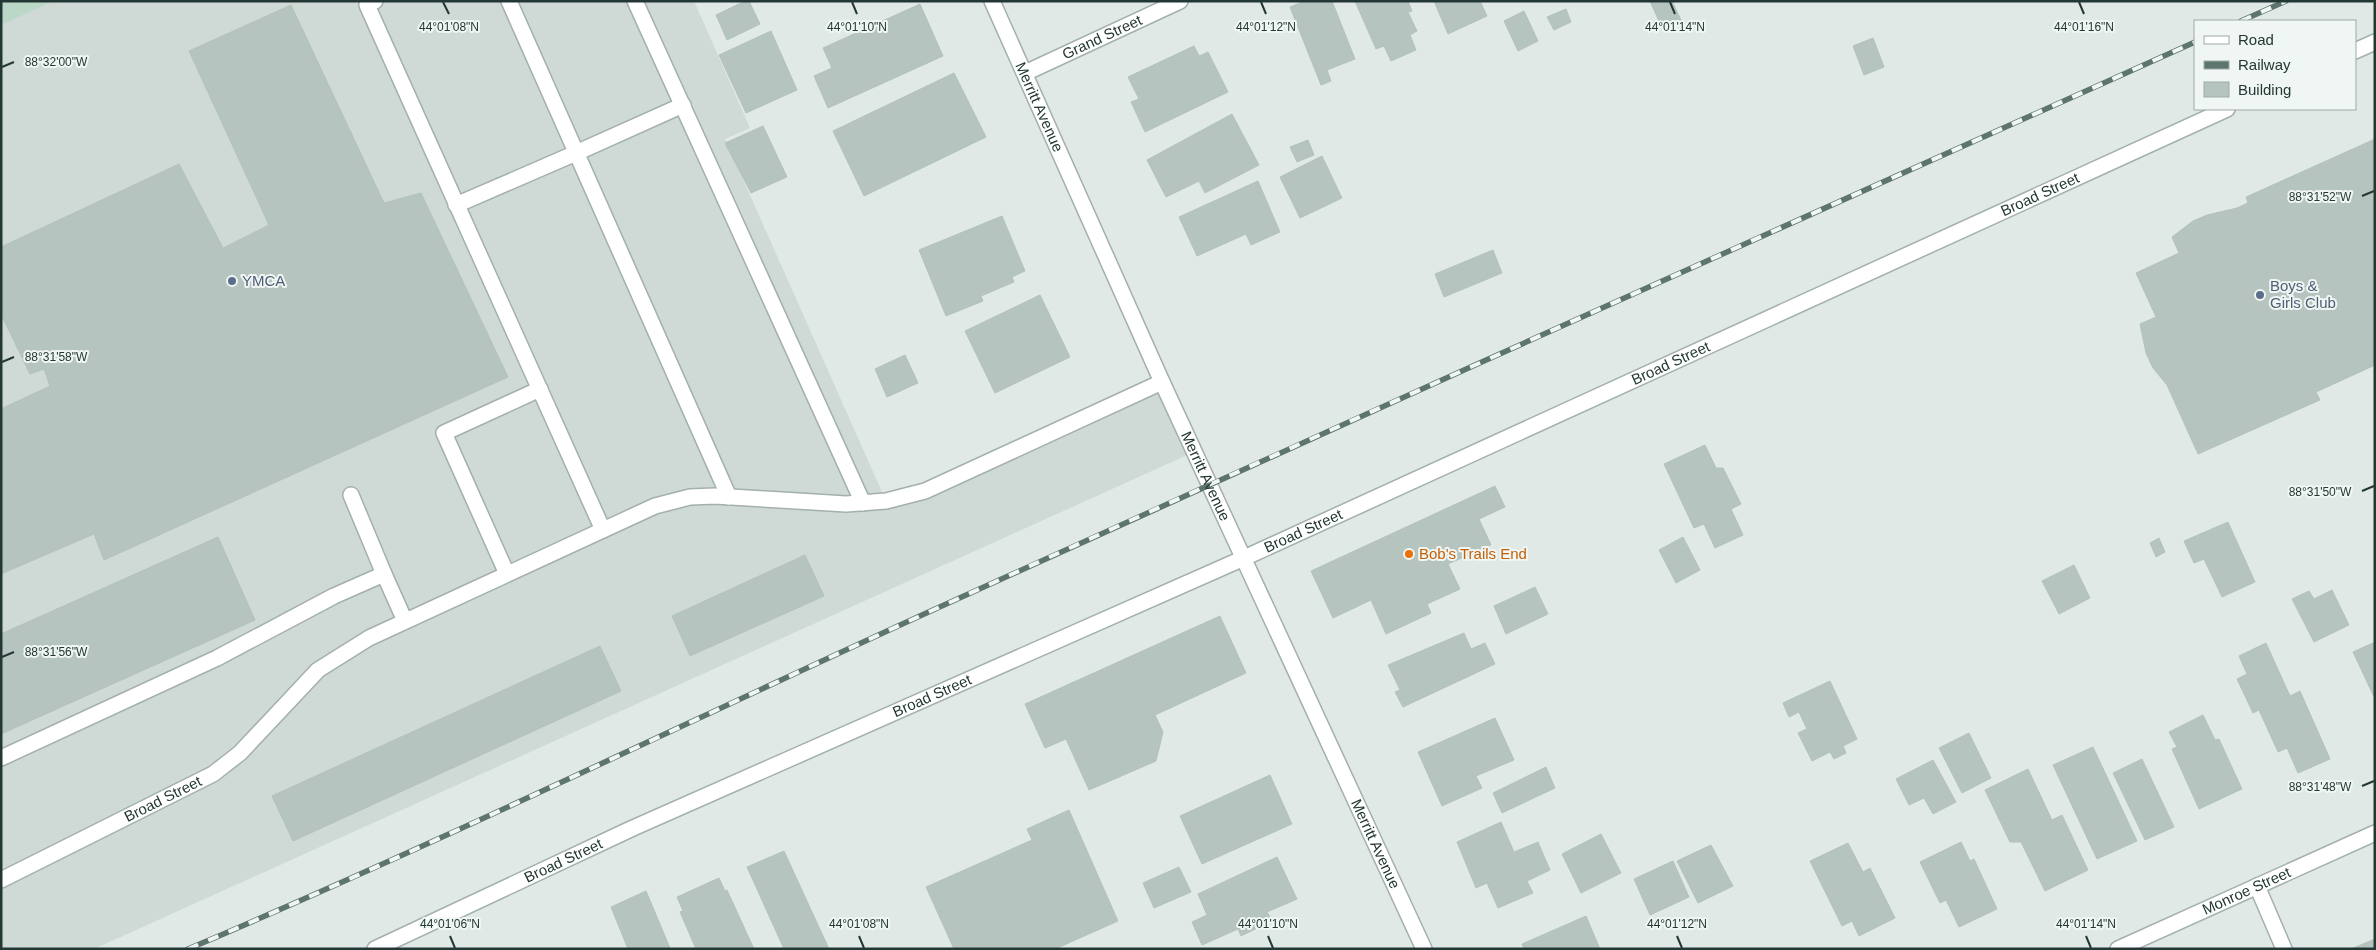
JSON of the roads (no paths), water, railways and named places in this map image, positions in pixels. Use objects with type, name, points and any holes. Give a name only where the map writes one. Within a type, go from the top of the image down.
[{"type":"street","points":[[376,1],[367,5],[603,530]]},
{"type":"street","points":[[509,1],[729,497]]},
{"type":"street","points":[[635,1],[863,503]]},
{"type":"street","name":"Merritt Avenue","points":[[992,1],[1162,382],[1424,949]]},
{"type":"street","name":"Grand Street","points":[[1025,72],[1180,1]]},
{"type":"street","points":[[2356,51],[2375,42]]},
{"type":"street","points":[[456,205],[576,154],[683,104]]},
{"type":"street","name":"Broad Street","points":[[375,949],[633,828],[1244,558],[2226,110]]},
{"type":"street","name":"Broad Street","points":[[1,880],[213,774],[240,753],[318,670],[369,638],[655,506],[690,497],[729,497],[846,504],[886,501],[926,491],[1162,382]]},
{"type":"street","points":[[507,574],[444,433],[540,389]]},
{"type":"street","points":[[351,495],[405,621]]},
{"type":"street","points":[[1,758],[217,658],[334,596],[384,574]]},
{"type":"street","name":"Monroe Street","points":[[2118,949],[2375,833]]},
{"type":"street","points":[[2257,886],[2284,949]]},
{"type":"street","points":[[2150,935],[2156,949]]},
{"type":"railway","points":[[2243,20],[2286,1]]},
{"type":"railway","points":[[188,949],[375,867],[1091,539],[2194,42]]},
{"type":"place","name":"YMCA","points":[[232,281]]},
{"type":"place","name":"Boys & Girls Club","points":[[2260,295]]},
{"type":"place","name":"Bob's Trails End","points":[[1409,554]]}]
